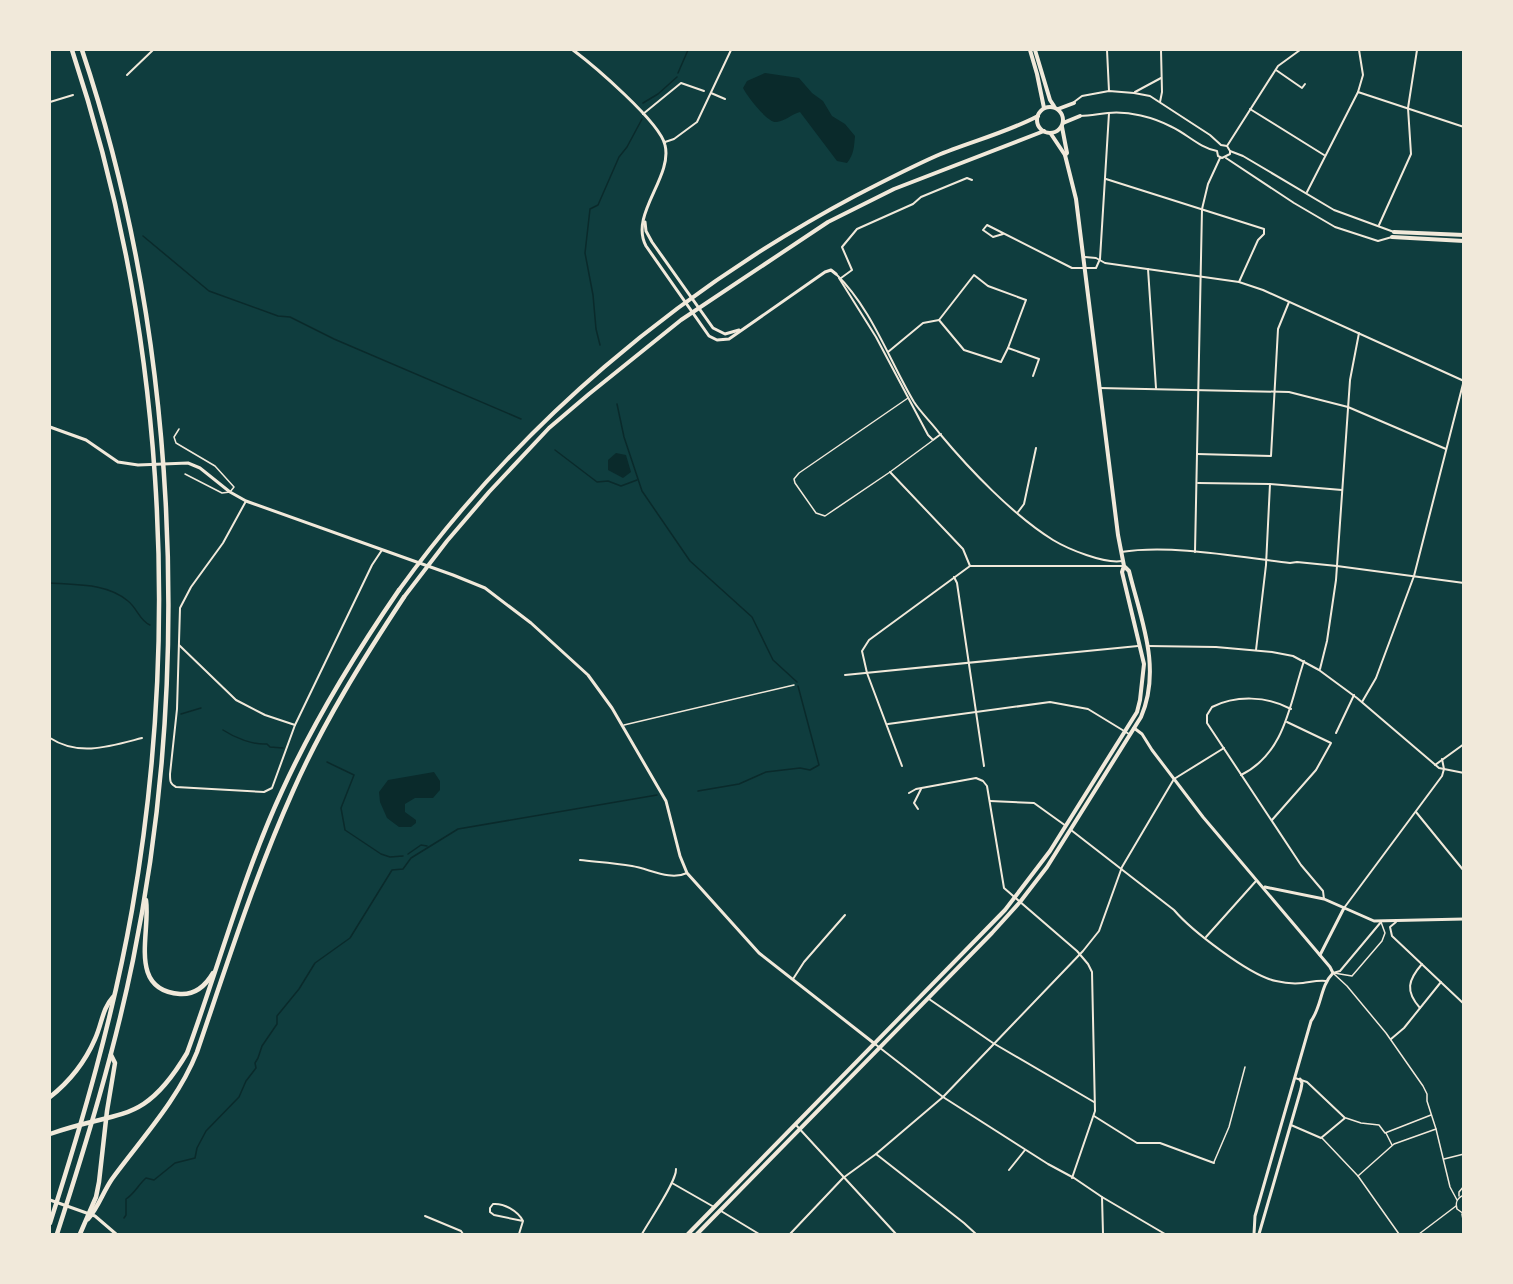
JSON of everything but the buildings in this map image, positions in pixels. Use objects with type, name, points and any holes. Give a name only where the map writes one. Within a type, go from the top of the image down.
[{"type":"highway","points":[[50,1223],[87,1105],[115,994],[140,854],[152,736],[158,618],[156,506],[140,340],[125,254],[94,127],[72,50]]},
{"type":"highway","points":[[57,1234],[84,1152],[111,1055],[133,959],[145,895],[157,802],[167,659],[168,562],[162,463],[149,339],[134,252],[104,124],[82,50]]},
{"type":"highway","points":[[52,1133],[136,1110],[167,1084],[187,1053],[260,843],[282,791],[336,688],[399,590]]},
{"type":"highway","points":[[80,1234],[107,1186],[178,1092],[197,1052],[270,843],[293,789],[344,692],[404,597]]},
{"type":"highway","points":[[145,895],[148,911],[143,951],[144,964],[158,986],[171,993],[191,993],[208,982],[216,968]]},
{"type":"highway","points":[[50,1097],[80,1067],[96,1038],[106,1005],[115,994]]},
{"type":"highway","points":[[88,1219],[99,1182],[106,1111],[115,1063],[111,1055]]},
{"type":"main road","points":[[1033,50],[1050,100],[1063,115],[1062,125],[1067,153],[1065,155]]},
{"type":"main road","points":[[399,590],[484,483],[544,420],[614,358],[685,302],[806,224],[892,178],[936,156],[1038,116],[1044,108],[1033,50]]},
{"type":"main road","points":[[1044,108],[1056,108],[1074,103]]},
{"type":"main road","points":[[688,1234],[800,1130],[1015,897],[1050,851],[1136,714],[1144,664],[1122,573],[1124,566],[1083,269],[1076,199],[1065,155],[1057,140],[1039,126],[1038,116]]},
{"type":"main road","points":[[1050,133],[1056,132],[1062,125],[1080,116]]},
{"type":"main road","points":[[404,597],[489,492],[549,428],[650,343],[692,312],[828,222],[887,192],[1044,131]]},
{"type":"main road","points":[[1394,232],[1464,235]]},
{"type":"main road","points":[[1392,237],[1464,241]]},
{"type":"main road","points":[[698,1234],[717,1209],[796,1125],[928,999],[1020,902],[1047,867],[1071,830],[1145,707],[1151,667],[1148,646],[1129,571],[1124,566]]},
{"type":"main road","points":[[1140,646],[1148,646]]},
{"type":"street","points":[[128,75],[153,50]]},
{"type":"street","points":[[573,50],[598,69],[654,125],[665,142],[666,161],[641,229],[644,241],[709,336],[717,340],[729,339],[831,270],[850,290],[888,352],[915,404],[991,488],[1054,541],[1094,557],[1114,562],[1123,561]]},
{"type":"street","points":[[665,142],[674,139],[697,122],[731,50]]},
{"type":"street","points":[[1107,50],[1109,91]]},
{"type":"street","points":[[1160,102],[1162,92],[1161,50]]},
{"type":"street","points":[[1227,146],[1275,70],[1287,57],[1300,50]]},
{"type":"street","points":[[1307,192],[1358,92],[1363,75],[1359,50]]},
{"type":"street","points":[[1379,225],[1411,154],[1408,108],[1418,50]]},
{"type":"street","points":[[1275,70],[1302,88],[1305,84]]},
{"type":"street","points":[[1134,93],[1161,78]]},
{"type":"street","points":[[643,114],[681,83],[704,91]]},
{"type":"street","points":[[1074,103],[1082,96],[1109,91],[1150,96],[1210,135],[1221,145],[1227,146],[1230,151],[1243,156],[1334,210],[1394,232]]},
{"type":"street","points":[[1358,92],[1464,127]]},
{"type":"street","points":[[710,93],[725,99]]},
{"type":"street","points":[[50,102],[73,95]]},
{"type":"street","points":[[1250,109],[1325,156]]},
{"type":"street","points":[[1080,116],[1109,113],[1136,115],[1165,124],[1206,148],[1217,151]]},
{"type":"street","points":[[1003,234],[993,237],[982,230],[987,225],[1072,268],[1096,268],[1100,259],[1109,113]]},
{"type":"street","points":[[1217,151],[1221,145]]},
{"type":"street","points":[[1195,552],[1202,209],[1208,183],[1220,158],[1217,151]]},
{"type":"street","points":[[1226,158],[1230,151]]},
{"type":"street","points":[[1220,158],[1226,158],[1287,199],[1335,227],[1378,241],[1392,237]]},
{"type":"street","points":[[840,278],[852,270],[842,247],[857,229],[914,204],[921,197],[967,178],[972,180]]},
{"type":"street","points":[[1106,179],[1262,228],[1264,234],[1258,240],[1239,282]]},
{"type":"street","points":[[645,215],[644,224],[649,236],[713,328],[725,334],[744,329]]},
{"type":"street","points":[[1082,257],[1239,282],[1464,380],[1414,576],[1376,678],[1362,702]]},
{"type":"street","points":[[1148,268],[1156,388]]},
{"type":"street","points":[[888,352],[923,323],[939,320],[974,275],[988,286],[1026,300],[1008,348],[1000,362],[964,350],[939,320]]},
{"type":"street","points":[[840,278],[876,337],[928,435],[933,440]]},
{"type":"street","points":[[1197,454],[1271,456],[1278,329],[1289,302]]},
{"type":"street","points":[[1319,670],[1327,641],[1337,566],[1350,380],[1359,333]]},
{"type":"street","points":[[1008,348],[1039,359],[1033,376]]},
{"type":"street","points":[[1099,388],[1289,392],[1348,407],[1446,449]]},
{"type":"street","points":[[908,398],[794,478],[816,513],[825,516],[941,434]]},
{"type":"street","points":[[50,427],[86,440],[118,462],[138,465],[188,463],[200,468],[230,492],[246,501],[484,588],[531,623],[588,675],[602,692],[666,801],[681,861],[687,873],[759,953],[943,1097],[1025,1150],[1166,1234]]},
{"type":"street","points":[[179,429],[174,437],[176,443],[220,470],[234,486],[230,492],[222,493],[185,474]]},
{"type":"street","points":[[1018,512],[1024,504],[1036,447]]},
{"type":"street","points":[[890,472],[963,549],[970,566]]},
{"type":"street","points":[[1197,483],[1270,484],[1342,490]]},
{"type":"street","points":[[1256,650],[1266,560],[1270,484]]},
{"type":"street","points":[[246,501],[223,543],[182,600],[177,709],[170,774],[172,785],[264,792],[270,790],[295,725],[372,564],[382,549]]},
{"type":"street","points":[[1121,552],[1154,550],[1195,552],[1337,566],[1464,583]]},
{"type":"street","points":[[1093,567],[1094,557]]},
{"type":"street","points":[[902,766],[867,673],[862,651],[865,644],[970,566],[1124,566]]},
{"type":"street","points":[[954,577],[957,583],[984,766]]},
{"type":"street","points":[[179,645],[236,700],[265,715],[295,725]]},
{"type":"street","points":[[845,675],[1140,646]]},
{"type":"street","points":[[1148,646],[1216,647],[1293,656],[1319,670],[1354,695],[1435,765],[1444,770],[1464,773]]},
{"type":"street","points":[[1241,775],[1250,771],[1273,748],[1287,722],[1304,661]]},
{"type":"street","points":[[623,726],[794,686]]},
{"type":"street","points":[[1336,733],[1354,695]]},
{"type":"street","points":[[1291,709],[1274,701],[1258,698],[1239,700],[1212,708],[1207,715],[1207,723],[1301,865],[1323,891],[1324,899]]},
{"type":"street","points":[[888,724],[1044,703],[1088,709],[1129,734]]},
{"type":"street","points":[[1272,821],[1316,770],[1331,743],[1287,722]]},
{"type":"street","points":[[1128,725],[1142,734],[1203,817],[1391,1039],[1427,1094],[1450,1187],[1457,1200]]},
{"type":"street","points":[[50,738],[82,750],[142,738]]},
{"type":"street","points":[[1435,765],[1464,744]]},
{"type":"street","points":[[790,1234],[843,1178],[876,1154],[943,1097],[1080,954],[1099,931],[1121,870],[1174,779],[1224,748]]},
{"type":"street","points":[[1320,955],[1344,908],[1442,776],[1444,770],[1442,759]]},
{"type":"street","points":[[909,793],[923,787],[976,778],[983,781],[987,786],[990,801],[1002,884],[1007,892],[1080,954],[1092,972],[1094,1116],[1072,1178]]},
{"type":"street","points":[[918,809],[914,802],[919,790],[923,787]]},
{"type":"street","points":[[990,801],[1034,803],[1066,826]]},
{"type":"street","points":[[1416,812],[1464,871]]},
{"type":"street","points":[[1071,830],[1254,972],[1273,981],[1295,983],[1326,981]]},
{"type":"street","points":[[580,860],[634,866],[666,875],[679,876],[687,873]]},
{"type":"street","points":[[1206,937],[1257,880]]},
{"type":"street","points":[[1263,886],[1324,899],[1368,920],[1396,922],[1464,919]]},
{"type":"street","points":[[793,979],[804,962],[845,915]]},
{"type":"street","points":[[1254,1234],[1254,1223],[1311,1021],[1317,1014],[1326,981],[1333,973],[1340,972],[1382,922]]},
{"type":"street","points":[[1333,973],[1352,976],[1382,941],[1384,933],[1382,922]]},
{"type":"street","points":[[1396,922],[1390,927],[1391,935],[1464,1004]]},
{"type":"street","points":[[1421,1009],[1413,1000],[1410,987],[1413,975],[1422,964]]},
{"type":"street","points":[[1391,1039],[1421,1009],[1441,982]]},
{"type":"street","points":[[928,999],[993,1044],[1094,1102]]},
{"type":"street","points":[[1094,1116],[1137,1143],[1160,1143],[1214,1163],[1229,1127],[1245,1067]]},
{"type":"street","points":[[1295,1078],[1307,1082],[1345,1118],[1360,1123],[1379,1125],[1393,1146]]},
{"type":"street","points":[[1259,1234],[1291,1125],[1302,1083],[1300,1079]]},
{"type":"street","points":[[1427,1101],[1432,1098]]},
{"type":"street","points":[[1386,1133],[1432,1114]]},
{"type":"street","points":[[1321,1138],[1345,1118]]},
{"type":"street","points":[[796,1125],[896,1234]]},
{"type":"street","points":[[1291,1125],[1321,1138],[1358,1176],[1399,1234]]},
{"type":"street","points":[[1358,1176],[1393,1146],[1436,1129]]},
{"type":"street","points":[[1009,1170],[1025,1150]]},
{"type":"street","points":[[876,1154],[976,1234]]},
{"type":"street","points":[[1443,1159],[1464,1154]]},
{"type":"street","points":[[642,1234],[672,1183],[676,1169]]},
{"type":"street","points":[[672,1183],[759,1234]]},
{"type":"street","points":[[1460,1197],[1459,1192],[1464,1185]]},
{"type":"street","points":[[1419,1234],[1456,1206],[1457,1200],[1464,1195]]},
{"type":"street","points":[[1102,1197],[1103,1234]]},
{"type":"street","points":[[50,1200],[95,1216],[116,1234]]},
{"type":"street","points":[[519,1234],[523,1221],[519,1214],[498,1204],[490,1206],[490,1212],[494,1215],[523,1221]]},
{"type":"street","points":[[1456,1206],[1463,1213],[1464,1225]]},
{"type":"street","points":[[425,1216],[462,1234]]},
{"type":"street","points":[[1254,1223],[1259,1226],[1263,1224]]},
{"type":"water","points":[[765,73],[799,78],[812,93],[823,101],[832,116],[845,124],[855,136],[854,147],[847,163],[837,161],[800,112],[777,122],[768,119],[758,109],[743,88],[747,81]]},
{"type":"water","points":[[616,453],[626,455],[631,472],[623,478],[608,470],[608,460]]},
{"type":"water","points":[[434,772],[440,781],[440,790],[433,798],[415,798],[405,804],[405,812],[416,820],[416,823],[411,827],[399,827],[387,818],[380,802],[379,792],[388,780]]},
{"type":"waterway","points":[[678,73],[688,50]]},
{"type":"waterway","points":[[643,103],[658,94],[677,77]]},
{"type":"waterway","points":[[600,345],[585,253],[590,209],[598,205],[619,157],[642,119]]},
{"type":"waterway","points":[[143,236],[209,291],[278,316],[290,317],[334,339],[521,419]]},
{"type":"waterway","points":[[617,404],[624,437],[642,491],[690,561],[752,617],[773,660],[797,682]]},
{"type":"waterway","points":[[555,450],[597,482],[608,481],[621,486],[637,480]]},
{"type":"waterway","points":[[50,583],[91,586],[111,591],[128,601],[150,625]]},
{"type":"waterway","points":[[698,791],[739,784],[766,772],[800,768],[810,770],[819,765],[798,686]]},
{"type":"waterway","points":[[181,714],[201,708]]},
{"type":"waterway","points":[[223,730],[244,740],[283,748]]},
{"type":"waterway","points":[[327,762],[354,775],[341,808],[345,830],[381,854],[390,857],[403,856]]},
{"type":"waterway","points":[[124,1218],[126,1199],[146,1178],[154,1180],[175,1163],[195,1158],[197,1148],[206,1131],[239,1097],[246,1081],[256,1068],[255,1063],[262,1046],[277,1024],[277,1016],[299,989],[315,963],[350,938],[392,870],[403,869],[411,858],[458,829],[657,795]]},
{"type":"waterway","points":[[408,854],[421,845],[427,846]]}]
